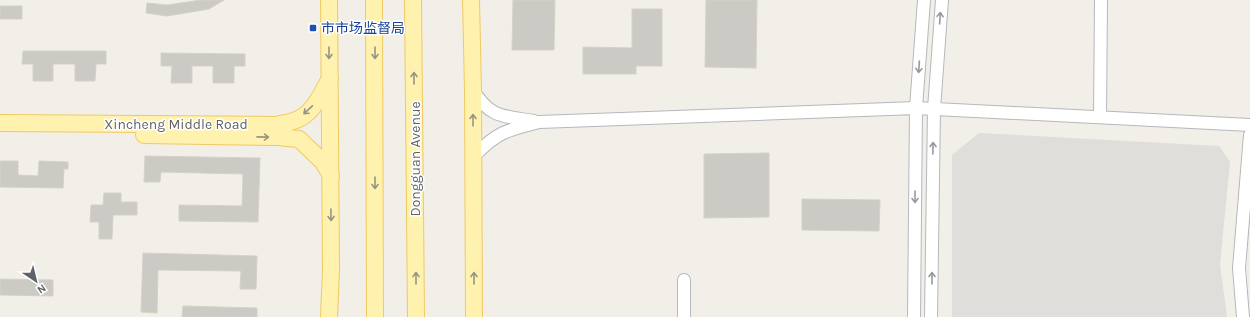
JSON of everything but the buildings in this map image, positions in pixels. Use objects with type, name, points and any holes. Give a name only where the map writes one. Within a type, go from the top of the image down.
[{"type":"main road","points":[[329,0],[332,270],[330,317]]},
{"type":"main road","points":[[374,0],[375,317]]},
{"type":"main road","name":"Dongguan Avenue","points":[[413,0],[416,317]]},
{"type":"main road","points":[[470,0],[474,156],[474,317]]},
{"type":"main road","name":"Xincheng Middle Road","points":[[0,123],[277,125],[297,120],[312,108],[320,97],[330,78]]},
{"type":"main road","name":"Xincheng Middle Road","points":[[0,134],[292,138],[299,139],[312,150],[323,162],[330,176]]},
{"type":"street","points":[[914,317],[916,108],[924,0]]},
{"type":"street","points":[[931,317],[934,108],[942,0]]},
{"type":"street","points":[[1100,117],[1101,0]]},
{"type":"street","points":[[473,90],[488,110],[501,116],[539,122],[934,108],[1250,125]]},
{"type":"street","points":[[474,156],[489,140],[503,132],[539,122]]},
{"type":"street","points":[[1243,317],[1239,285],[1239,262],[1250,135]]},
{"type":"street","points":[[684,280],[684,317]]},
{"type":"shaded area","points":[[979,133],[1219,146],[1230,162],[1220,265],[1227,317],[952,317],[952,155]]},
{"type":"place","name":"市市场监督局","points":[[313,28]]}]
